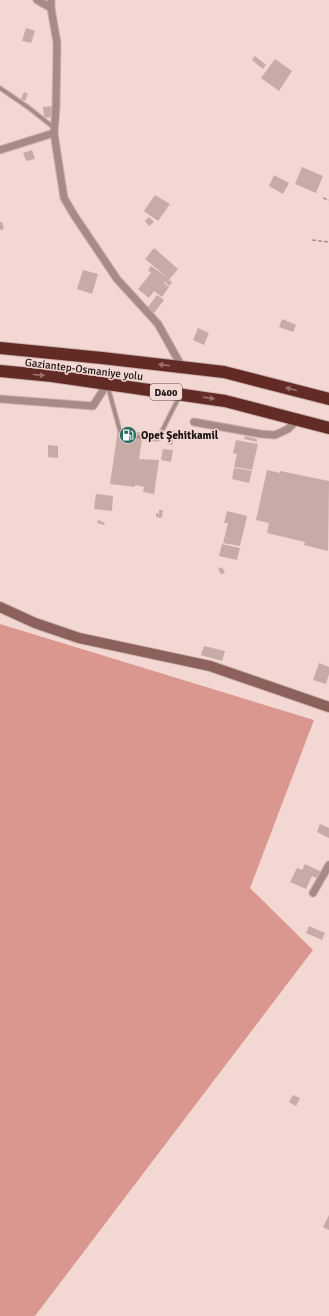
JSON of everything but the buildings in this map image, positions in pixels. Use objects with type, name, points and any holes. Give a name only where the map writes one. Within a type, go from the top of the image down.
[{"type":"highway","name":"Gaziantep-Osmaniye yolu","points":[[0,348],[224,372],[329,399]]},
{"type":"highway","name":"Gaziantep-Osmaniye yolu","points":[[0,372],[52,376],[225,401],[329,428]]},
{"type":"street","points":[[37,0],[51,8]]},
{"type":"street","points":[[51,0],[57,43],[56,108],[54,130],[64,198],[117,279],[158,324],[182,367]]},
{"type":"street","points":[[0,150],[54,130]]},
{"type":"street","points":[[0,399],[93,406],[107,384]]},
{"type":"street","points":[[194,422],[261,434],[275,435],[288,428],[298,420]]},
{"type":"street","points":[[0,607],[35,623],[78,638],[128,647],[210,666],[329,707]]},
{"type":"street","points":[[313,893],[329,865]]},
{"type":"lane","points":[[0,88],[29,108],[54,130]]},
{"type":"lane","points":[[107,384],[121,435],[158,439],[180,394]]},
{"type":"path","points":[[323,198],[329,200]]},
{"type":"path","points":[[312,240],[329,242]]},
{"type":"shaded area","points":[[0,624],[314,720],[250,888],[313,950],[35,1316],[0,1316]]},
{"type":"place","name":"Opet Şehitkamil","points":[[128,435]]}]
